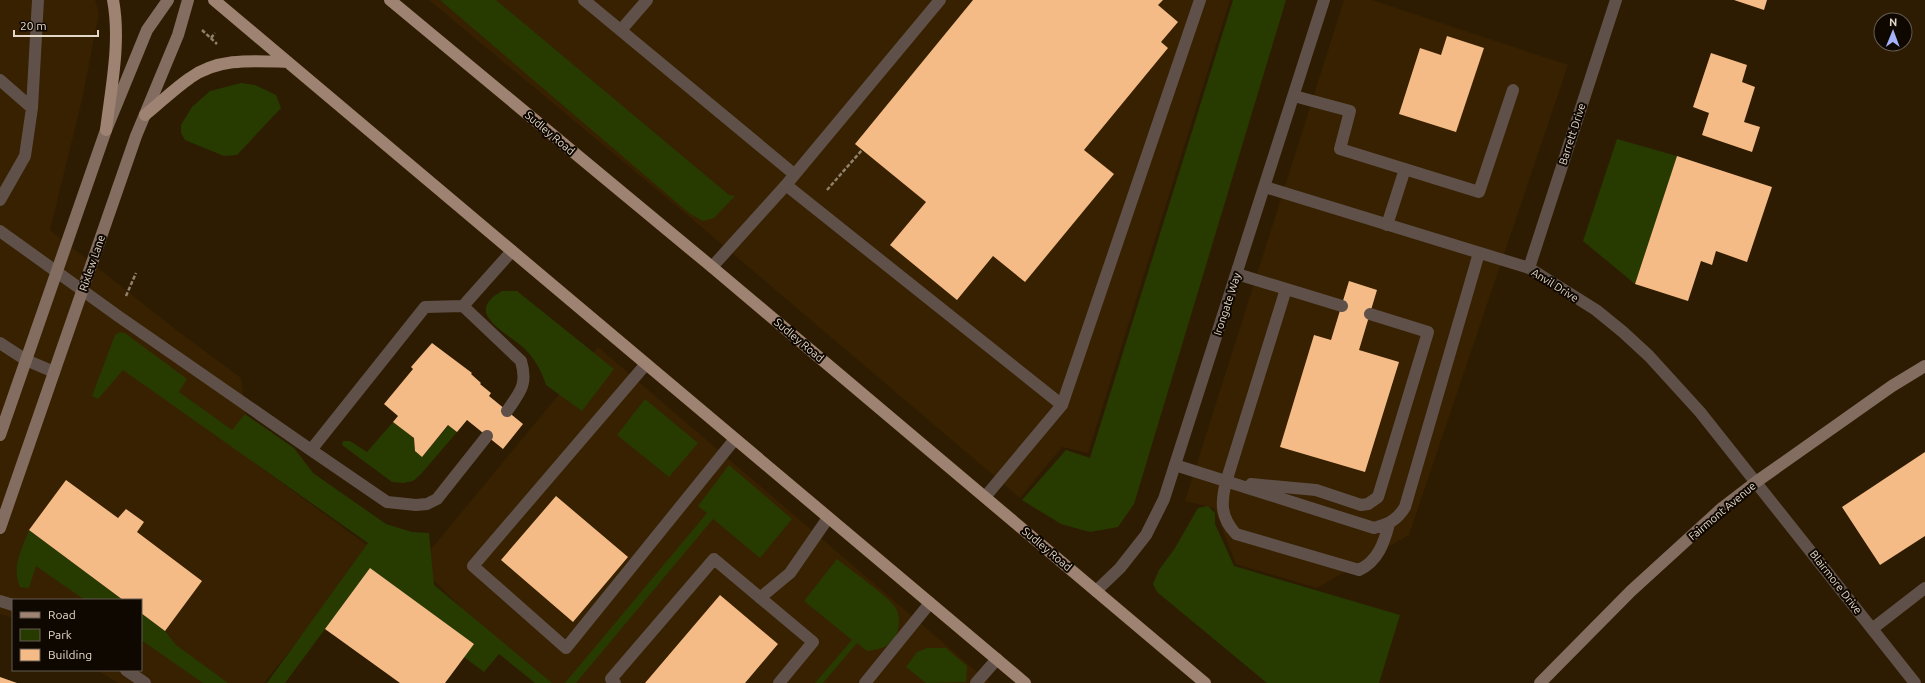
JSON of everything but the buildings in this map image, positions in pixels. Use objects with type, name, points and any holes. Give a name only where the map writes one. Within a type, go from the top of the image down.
[{"type":"main road","points":[[106,130],[116,35],[113,0]]},
{"type":"main road","points":[[214,0],[1025,683]]},
{"type":"main road","name":"Sudley Road","points":[[390,0],[712,267],[1205,683]]},
{"type":"main road","points":[[144,115],[191,77],[205,69],[221,64],[240,61],[288,62]]},
{"type":"street","points":[[0,200],[25,156],[32,108],[38,0]]},
{"type":"street","points":[[0,435],[106,130],[147,30],[168,0]]},
{"type":"street","name":"Rixlew Lane","points":[[0,528],[144,115],[178,35],[188,0]]},
{"type":"street","points":[[584,0],[794,174]]},
{"type":"street","points":[[621,30],[647,0]]},
{"type":"street","points":[[712,267],[786,185],[940,0]]},
{"type":"street","points":[[985,496],[1062,405],[1200,0]]},
{"type":"street","name":"Irongate Way","points":[[1096,590],[1120,568],[1146,535],[1164,499],[1265,188],[1324,0]]},
{"type":"street","name":"Barrett Drive","points":[[1529,268],[1616,0]]},
{"type":"street","points":[[0,80],[32,108]]},
{"type":"street","points":[[1294,96],[1350,111],[1340,149],[1479,192],[1513,90]]},
{"type":"street","points":[[1387,225],[1405,169]]},
{"type":"street","points":[[786,185],[1062,405]]},
{"type":"street","name":"Anvil Drive","points":[[1265,188],[1529,268],[1596,310],[1649,356],[1700,412],[1756,482]]},
{"type":"street","points":[[0,231],[82,290],[387,502],[416,505],[427,504],[437,499],[487,436]]},
{"type":"street","points":[[463,306],[512,251]]},
{"type":"street","points":[[1175,465],[1374,528],[1389,524],[1399,517],[1405,507],[1479,253]]},
{"type":"street","points":[[1237,274],[1342,306]]},
{"type":"street","points":[[1286,289],[1226,482],[1222,499],[1223,513],[1228,525],[1236,534],[1359,570],[1368,565],[1378,554],[1386,538],[1389,524]]},
{"type":"street","points":[[311,450],[425,307],[463,306],[521,361],[524,370],[523,388],[507,411]]},
{"type":"street","points":[[1226,482],[1316,490],[1361,505],[1368,504],[1378,497],[1428,332],[1370,314]]},
{"type":"street","points":[[0,344],[26,360],[54,372]]},
{"type":"street","points":[[646,364],[473,566],[566,648],[735,439]]},
{"type":"street","name":"Fairmont Avenue","points":[[1540,683],[1631,591],[1722,508],[1756,482],[1892,386],[1925,366]]},
{"type":"street","name":"Blairmore Drive","points":[[1756,482],[1915,683]]},
{"type":"street","points":[[760,598],[790,573],[828,518]]},
{"type":"street","points":[[615,683],[610,679],[714,559],[813,642],[779,683]]},
{"type":"street","points":[[1872,629],[1925,588]]},
{"type":"street","points":[[0,601],[12,606]]},
{"type":"street","points":[[865,683],[930,603]]},
{"type":"street","points":[[976,683],[997,659]]},
{"type":"street","points":[[127,671],[145,683]]},
{"type":"path","points":[[202,30],[217,43],[218,48]]},
{"type":"path","points":[[211,38],[216,33]]},
{"type":"path","points":[[813,207],[862,150]]},
{"type":"path","points":[[126,296],[136,273]]},
{"type":"shaded area","points":[[0,0],[95,0],[99,13],[82,100],[50,230],[179,332],[241,378],[252,461],[371,548],[264,683],[118,683],[99,671],[142,671],[142,599],[12,599],[12,618],[0,614]]},
{"type":"shaded area","points":[[429,0],[1230,0],[1088,453],[1062,447],[1020,498],[692,219]]},
{"type":"shaded area","points":[[1344,0],[1372,0],[1568,65],[1409,535],[1317,588],[1236,564],[1214,508],[1185,501]]},
{"type":"shaded area","points":[[598,347],[990,683],[538,683],[418,565]]},
{"type":"green space","points":[[440,0],[496,0],[729,195],[735,196],[714,218],[703,221],[690,214]]},
{"type":"green space","points":[[1233,0],[1286,0],[1134,504],[1118,527],[1090,532],[1061,524],[1022,500],[1066,450],[1090,458]]},
{"type":"green space","points":[[241,83],[255,85],[276,95],[281,108],[237,155],[224,156],[185,140],[181,133],[181,125],[192,107],[210,91]]},
{"type":"green space","points":[[1617,139],[1677,156],[1635,284],[1583,241]]},
{"type":"green space","points":[[502,291],[517,291],[614,369],[582,411],[546,385],[540,370],[528,352],[502,332],[488,317],[486,312],[487,305],[493,297]]},
{"type":"green space","points":[[120,332],[125,333],[187,379],[179,392],[232,430],[245,414],[294,448],[313,473],[386,524],[412,532],[429,533],[434,585],[552,683],[535,683],[499,654],[484,672],[464,657],[325,629],[285,683],[267,683],[368,543],[123,370],[98,399],[92,396],[115,335]]},
{"type":"green space","points":[[645,399],[698,443],[669,477],[617,435]]},
{"type":"green space","points":[[393,422],[414,438],[415,451],[422,457],[449,425],[457,432],[421,474],[413,481],[403,483],[392,482],[342,445],[343,441],[350,441],[367,452]]},
{"type":"green space","points":[[729,465],[792,519],[760,558],[713,519],[576,683],[565,683],[707,513],[698,506]]},
{"type":"green space","points":[[1208,506],[1215,513],[1215,524],[1234,566],[1400,615],[1379,683],[1267,683],[1157,592],[1153,584],[1159,570],[1175,548],[1198,508]]},
{"type":"green space","points":[[29,530],[122,599],[84,599],[36,566],[29,588],[20,587],[17,565]]},
{"type":"green space","points":[[837,559],[892,603],[898,613],[899,626],[892,641],[881,648],[867,651],[857,643],[823,683],[815,683],[852,640],[804,601]]},
{"type":"green space","points":[[142,614],[165,631],[176,645],[228,683],[203,683],[142,641]]},
{"type":"green space","points":[[927,648],[946,648],[967,666],[966,682],[926,683],[906,667],[917,652]]}]
